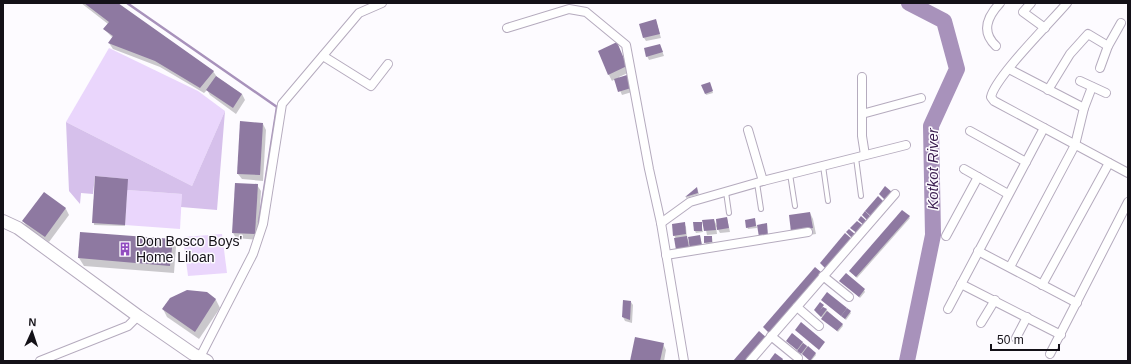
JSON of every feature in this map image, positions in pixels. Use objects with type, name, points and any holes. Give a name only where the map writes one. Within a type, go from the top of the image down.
[{"type":"street","points":[[1031,3],[1023,12],[1045,28]]},
{"type":"street","points":[[1067,3],[1009,69],[992,90],[991,96],[994,101],[1128,173]]},
{"type":"street","points":[[3,221],[18,228],[197,359],[253,254],[264,224],[282,104],[359,13],[377,4]]},
{"type":"street","points":[[996,46],[988,38],[987,30],[990,17],[997,4]]},
{"type":"street","points":[[507,28],[569,9],[586,12],[626,45],[649,168],[662,223],[684,361]]},
{"type":"street","points":[[1100,68],[1108,46],[1121,24]]},
{"type":"street","points":[[1048,90],[1070,54],[1088,34],[1108,46]]},
{"type":"street","points":[[323,56],[371,86],[388,64]]},
{"type":"street","points":[[1009,69],[1084,108]]},
{"type":"street","points":[[862,77],[864,155]]},
{"type":"street","points":[[1080,81],[1106,93]]},
{"type":"street","points":[[1010,267],[1075,144],[1084,108],[1092,87]]},
{"type":"street","points":[[862,114],[921,98]]},
{"type":"street","points":[[948,309],[1044,128]]},
{"type":"street","points":[[748,130],[760,182]]},
{"type":"street","points":[[970,131],[1026,162]]},
{"type":"street","points":[[662,223],[690,202],[906,144]]},
{"type":"street","points":[[1042,284],[1109,163]]},
{"type":"street","points":[[964,169],[1008,194]]},
{"type":"street","points":[[946,236],[978,178]]},
{"type":"street","points":[[750,361],[895,194]]},
{"type":"street","points":[[1050,354],[1078,303],[1128,202]]},
{"type":"street","points":[[666,255],[808,232]]},
{"type":"street","points":[[978,251],[1078,303]]},
{"type":"street","points":[[823,276],[849,297]]},
{"type":"street","points":[[961,284],[995,300],[1060,335]]},
{"type":"street","points":[[981,323],[995,300]]},
{"type":"street","points":[[797,307],[819,326]]},
{"type":"street","points":[[40,361],[128,326],[138,316]]},
{"type":"street","points":[[1016,338],[1027,317]]},
{"type":"street","points":[[771,336],[798,358]]},
{"type":"lane","points":[[856,157],[861,196]]},
{"type":"lane","points":[[823,166],[828,201]]},
{"type":"lane","points":[[790,174],[795,206]]},
{"type":"lane","points":[[760,182],[761,209]]},
{"type":"lane","points":[[726,192],[729,214]]},
{"type":"shaded area","points":[[109,48],[198,91],[225,111],[192,186],[66,122]]},
{"type":"shaded area","points":[[225,111],[217,210],[181,207],[182,194],[127,190],[127,179],[95,176],[93,194],[81,193],[80,204],[69,191],[66,122],[192,186]]},
{"type":"shaded area","points":[[127,190],[182,194],[180,229],[125,225]]},
{"type":"shaded area","points":[[222,234],[227,273],[188,276],[183,237]]},
{"type":"building","points":[[84,3],[118,3],[214,71],[200,88],[155,61],[108,43],[113,36],[103,29],[109,22]]},
{"type":"building","points":[[656,19],[660,34],[643,38],[639,24]]},
{"type":"building","points":[[617,42],[627,66],[608,75],[598,51]]},
{"type":"building","points":[[660,44],[663,52],[646,57],[644,48]]},
{"type":"building","points":[[627,75],[631,88],[618,92],[614,79]]},
{"type":"building","points":[[216,76],[242,94],[233,108],[206,90]]},
{"type":"building","points":[[710,82],[713,91],[705,94],[701,85]]},
{"type":"building","points":[[240,121],[263,123],[260,175],[237,174]]},
{"type":"building","points":[[95,176],[128,179],[125,225],[92,223]]},
{"type":"building","points":[[235,183],[258,184],[255,234],[232,233]]},
{"type":"building","points":[[885,186],[893,193],[886,201],[879,194]]},
{"type":"building","points":[[697,187],[698,193],[685,197]]},
{"type":"building","points":[[44,192],[66,208],[45,237],[22,221]]},
{"type":"building","points":[[878,196],[885,203],[872,217],[865,211]]},
{"type":"building","points":[[902,210],[910,216],[856,277],[849,271]]},
{"type":"building","points":[[865,211],[872,218],[869,222],[862,215]]},
{"type":"building","points":[[810,212],[813,228],[791,232],[789,215]]},
{"type":"building","points":[[861,216],[869,223],[866,227],[858,220]]},
{"type":"building","points":[[727,217],[729,228],[717,230],[716,219]]},
{"type":"building","points":[[755,218],[756,226],[746,228],[745,220]]},
{"type":"building","points":[[714,219],[716,230],[704,231],[702,220]]},
{"type":"building","points":[[857,221],[865,227],[858,234],[850,228]]},
{"type":"building","points":[[685,222],[686,234],[673,236],[672,224]]},
{"type":"building","points":[[693,222],[702,222],[702,231],[694,231]]},
{"type":"building","points":[[767,223],[768,236],[759,237],[757,225]]},
{"type":"building","points":[[849,229],[856,235],[853,239],[846,232]]},
{"type":"building","name":"Don Bosco Boys' Home Liloan","points":[[80,232],[173,239],[170,266],[78,258]]},
{"type":"building","points":[[845,233],[853,240],[827,270],[820,263]]},
{"type":"building","points":[[700,235],[702,246],[690,248],[688,237]]},
{"type":"building","points":[[687,236],[689,248],[676,250],[674,238]]},
{"type":"building","points":[[704,236],[712,236],[712,242],[704,243]]},
{"type":"building","points":[[815,267],[822,273],[770,334],[763,327]]},
{"type":"building","points":[[846,273],[865,289],[859,297],[839,281]]},
{"type":"building","points":[[187,290],[207,292],[216,299],[195,332],[162,309],[170,298]]},
{"type":"building","points":[[827,292],[847,308],[841,316],[821,300]]},
{"type":"building","points":[[623,300],[631,301],[630,320],[622,317]]},
{"type":"building","points":[[820,302],[824,305],[820,310],[823,307],[827,309],[821,317],[814,310]]},
{"type":"building","points":[[847,308],[851,311],[845,319],[841,316]]},
{"type":"building","points":[[827,311],[843,324],[837,331],[821,319]]},
{"type":"building","points":[[801,322],[825,342],[819,350],[795,330]]},
{"type":"building","points":[[759,331],[767,338],[747,361],[733,361]]},
{"type":"building","points":[[792,333],[803,342],[797,350],[786,341]]},
{"type":"building","points":[[635,337],[664,343],[660,361],[630,361]]},
{"type":"building","points":[[803,343],[807,346],[801,354],[797,351]]},
{"type":"building","points":[[808,346],[816,353],[810,361],[802,354]]},
{"type":"building","points":[[775,353],[783,359],[782,361],[769,361]]},
{"type":"waterway","points":[[127,3],[277,107],[259,222]]},
{"type":"waterway","name":"Kotkot River","points":[[907,361],[933,235],[931,126],[957,69],[944,21],[909,3]]},
{"type":"place","name":"Don Bosco Boys' Home Liloan","points":[[125,249]]}]
